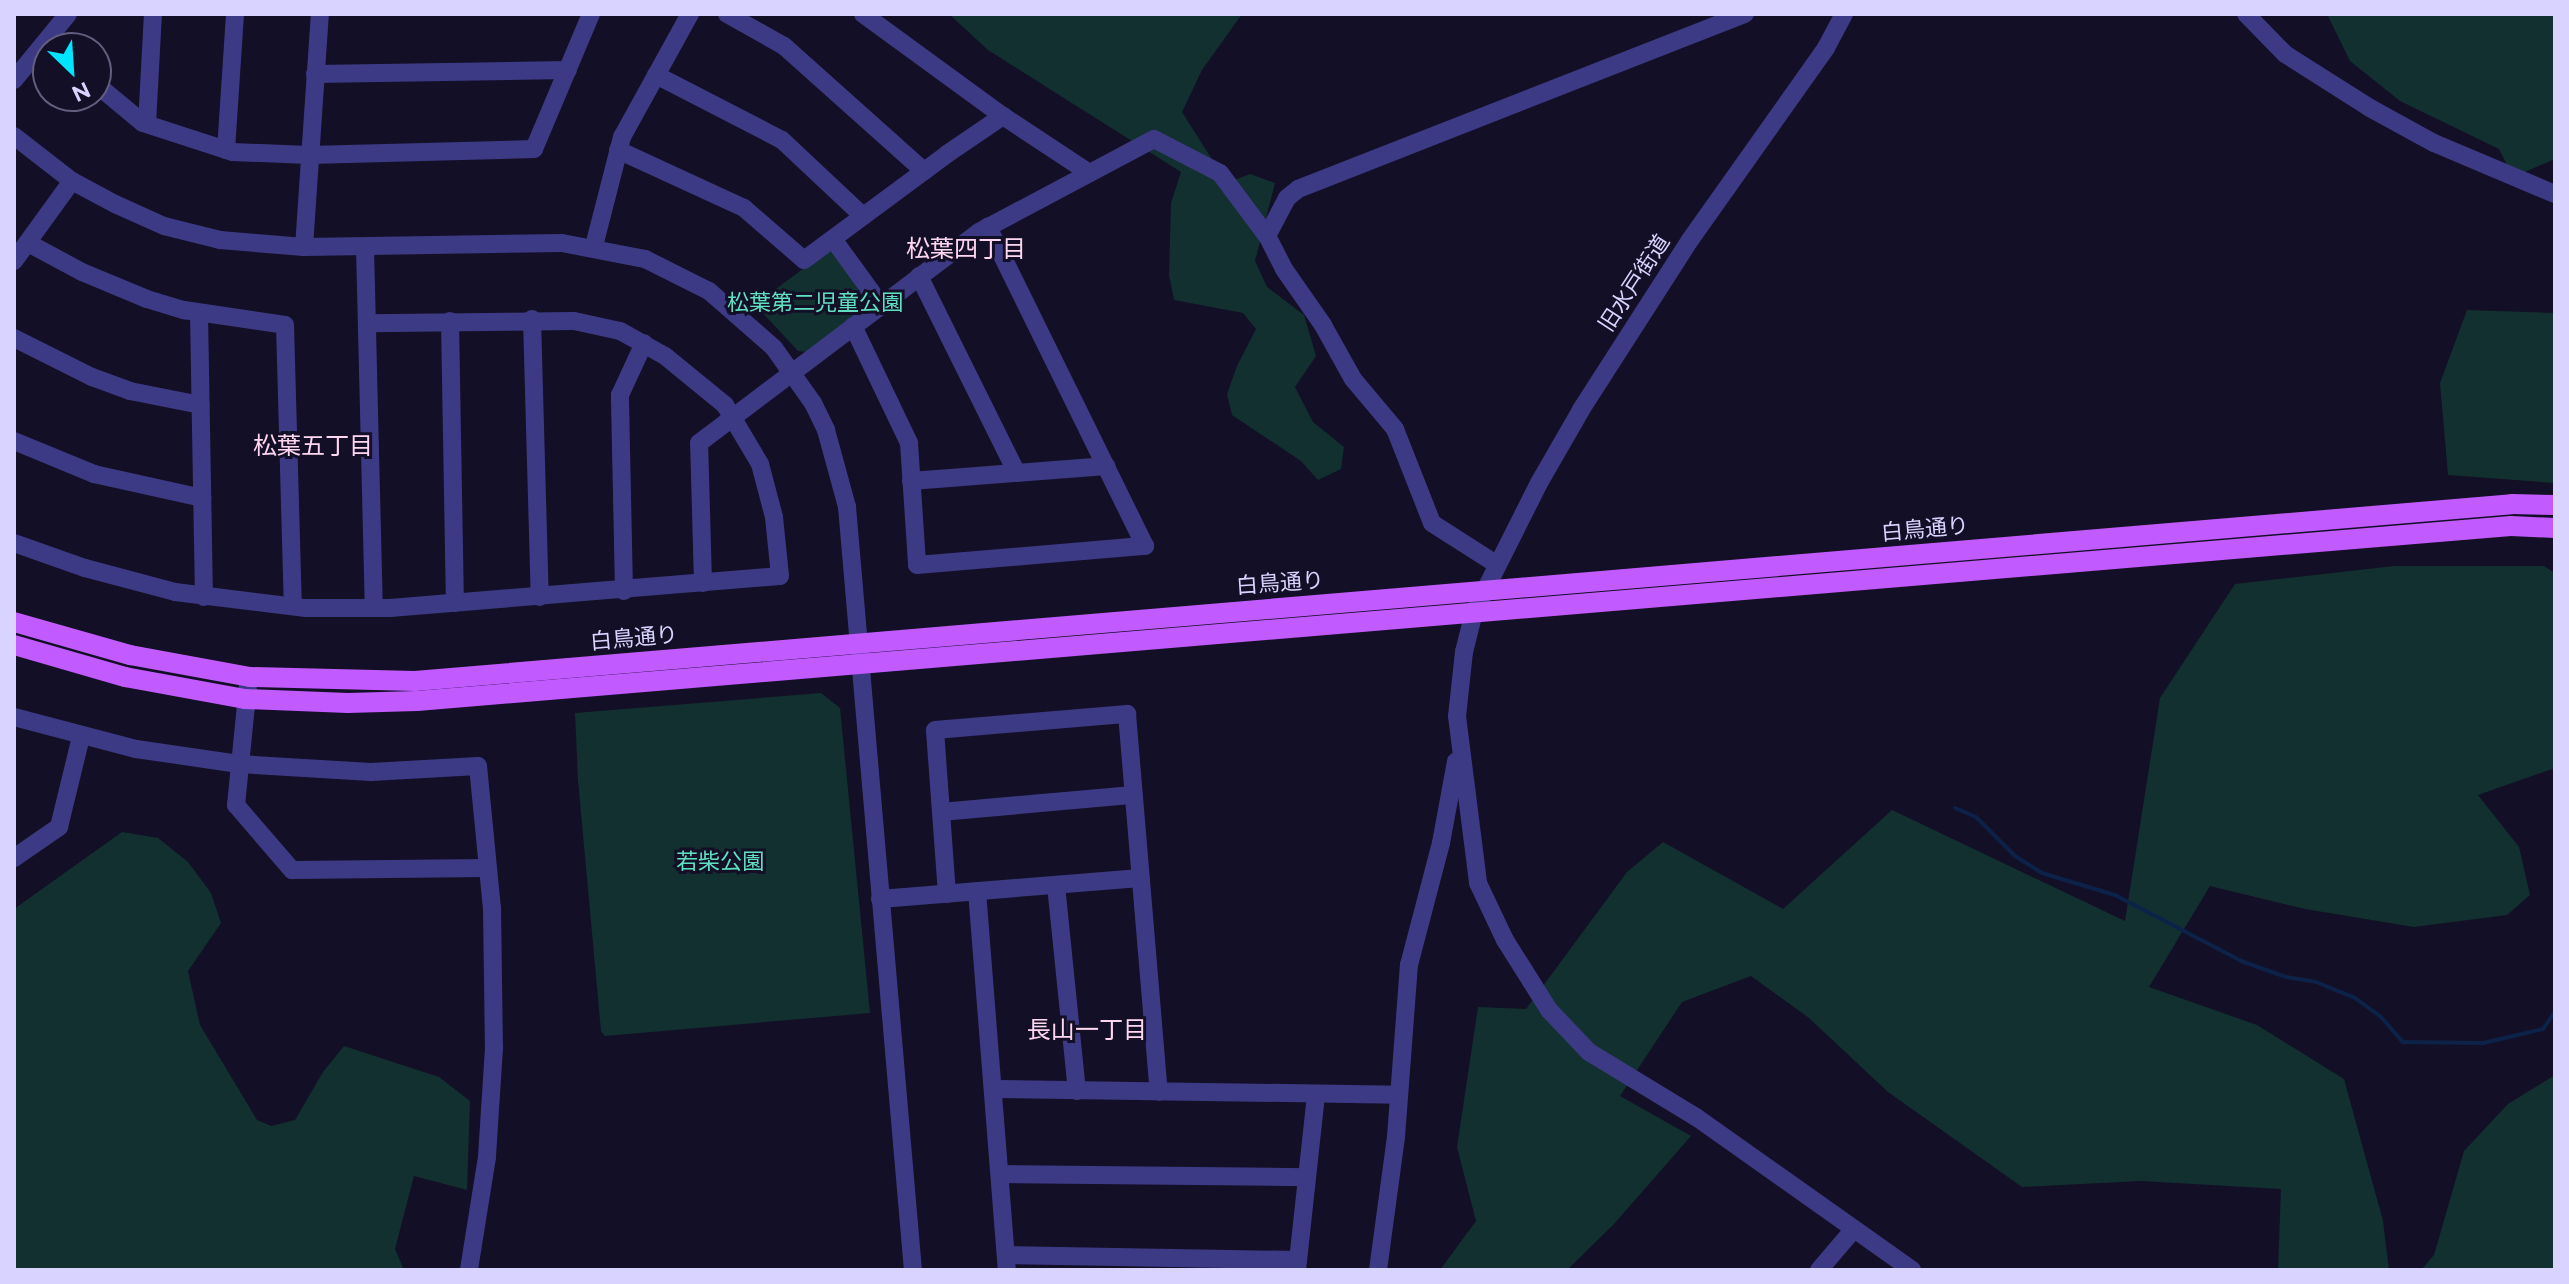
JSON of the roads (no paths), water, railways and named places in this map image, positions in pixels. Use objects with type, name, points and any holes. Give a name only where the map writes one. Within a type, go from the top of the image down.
[{"type":"main road","name":"白鳥通り","points":[[14,622],[114,652],[250,677],[415,681],[2512,504],[2555,505]]},
{"type":"main road","name":"白鳥通り","points":[[14,645],[125,677],[245,699],[348,703],[417,701],[2495,528],[2555,528]]},
{"type":"street","points":[[58,32],[68,14]]},
{"type":"street","points":[[147,124],[153,14]]},
{"type":"street","points":[[226,150],[235,14]]},
{"type":"street","points":[[304,247],[320,14]]},
{"type":"street","points":[[112,97],[147,124],[226,150],[309,155],[534,149],[591,14]]},
{"type":"street","points":[[594,246],[618,150],[690,14]]},
{"type":"street","points":[[727,14],[784,46],[924,171]]},
{"type":"street","points":[[863,14],[1003,116],[1089,173]]},
{"type":"street","points":[[1267,236],[1287,198],[1298,189],[1745,14]]},
{"type":"street","name":"旧水戸街道","points":[[1459,746],[1457,716],[1464,652],[1474,612],[1496,564],[1581,410],[1690,240],[1826,48],[1844,14]]},
{"type":"street","points":[[2246,14],[2285,54],[2370,108],[2434,143],[2555,194]]},
{"type":"street","points":[[14,80],[32,62]]},
{"type":"street","points":[[315,74],[568,70]]},
{"type":"street","points":[[656,75],[782,140],[863,216]]},
{"type":"street","points":[[618,150],[744,208],[804,260],[1003,116]]},
{"type":"street","points":[[14,136],[72,181],[164,226],[245,244],[365,247],[527,243],[594,246],[645,259],[709,291],[756,329],[793,372],[826,430],[843,483],[913,1270]]},
{"type":"street","points":[[703,583],[699,443],[988,227],[1154,139],[1220,173],[1267,236],[1284,269],[1323,325],[1353,379],[1395,429],[1432,523],[1496,564]]},
{"type":"street","points":[[14,261],[72,181]]},
{"type":"street","points":[[853,326],[909,443],[917,565],[1145,546],[988,227]]},
{"type":"street","points":[[833,239],[881,305]]},
{"type":"street","points":[[28,243],[104,282],[147,299],[199,313],[285,325],[293,606]]},
{"type":"street","points":[[365,247],[374,608]]},
{"type":"street","points":[[919,276],[1017,473]]},
{"type":"street","points":[[199,313],[204,597]]},
{"type":"street","points":[[14,543],[85,568],[204,597],[293,606],[374,608],[624,591],[780,576],[767,482],[734,415],[682,367],[644,343],[599,325],[532,319],[368,323]]},
{"type":"street","points":[[532,319],[540,597]]},
{"type":"street","points":[[450,321],[455,603]]},
{"type":"street","points":[[14,338],[117,386],[181,404],[201,405]]},
{"type":"street","points":[[624,591],[620,395],[644,343]]},
{"type":"street","points":[[14,441],[94,474],[202,498]]},
{"type":"street","points":[[911,481],[1106,466]]},
{"type":"street","points":[[250,677],[245,699],[236,805],[292,870],[487,868]]},
{"type":"street","points":[[947,894],[935,730],[1127,714],[1159,1092]]},
{"type":"street","points":[[14,717],[81,737],[239,764],[371,772],[478,766],[492,908],[494,1048],[487,1157],[469,1270]]},
{"type":"street","points":[[14,858],[59,827],[81,737]]},
{"type":"street","points":[[1378,1270],[1409,965],[1441,843],[1459,746]]},
{"type":"street","points":[[1459,746],[1478,883],[1505,940],[1549,1010],[1589,1052],[1696,1117],[1912,1270]]},
{"type":"street","points":[[941,812],[1133,795]]},
{"type":"street","points":[[880,899],[1140,878]]},
{"type":"street","points":[[1056,885],[1077,1091]]},
{"type":"street","points":[[977,891],[1007,1262],[1298,1265],[1316,1094]]},
{"type":"street","points":[[993,1089],[1398,1095]]},
{"type":"street","points":[[1000,1174],[1307,1177]]},
{"type":"street","points":[[1819,1270],[1854,1229]]},
{"type":"waterway","points":[[1955,808],[1976,817],[2015,856],[2042,873],[2115,895],[2241,961],[2286,977],[2316,982],[2355,998],[2381,1017],[2403,1042],[2483,1043],[2543,1029],[2555,1012]]},
{"type":"district","name":"松葉四丁目","points":[[966,249]]},
{"type":"district","name":"松葉五丁目","points":[[313,446]]},
{"type":"district","name":"長山一丁目","points":[[1087,1030]]},
{"type":"park label","name":"松葉第二児童公園","points":[[815,303]]},
{"type":"park label","name":"若柴公園","points":[[720,862]]}]
